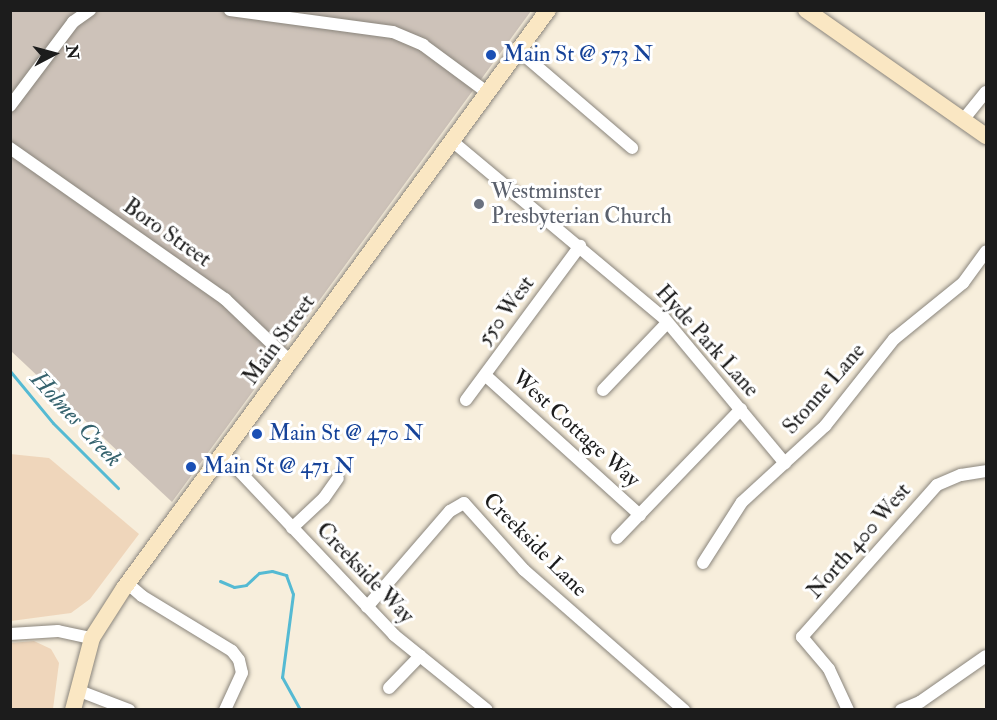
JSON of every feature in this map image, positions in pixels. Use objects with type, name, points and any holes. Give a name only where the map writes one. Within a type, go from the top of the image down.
[{"type":"main road","name":"Main Street","points":[[73,710],[92,638],[127,583],[548,10]]},
{"type":"main road","points":[[806,10],[987,136]]},
{"type":"street","points":[[10,106],[73,22],[90,10]]},
{"type":"street","points":[[230,10],[393,32],[423,45],[488,93]]},
{"type":"street","points":[[519,51],[632,148]]},
{"type":"street","points":[[963,120],[987,92]]},
{"type":"street","name":"Hyde Park Lane","points":[[452,141],[580,246],[667,323],[785,463]]},
{"type":"street","name":"Boro Street","points":[[10,148],[225,299],[291,362]]},
{"type":"street","name":"550 West","points":[[466,400],[580,246]]},
{"type":"street","name":"Stonne Lane","points":[[703,563],[742,502],[825,426],[894,339],[963,284],[987,251]]},
{"type":"street","points":[[603,390],[667,323]]},
{"type":"street","name":"West Cottage Way","points":[[485,375],[639,515]]},
{"type":"street","points":[[617,538],[741,409]]},
{"type":"street","name":"Creekside Way","points":[[224,454],[367,607],[420,656],[487,710]]},
{"type":"street","name":"North 400 West","points":[[848,710],[829,669],[802,636],[937,485],[987,471]]},
{"type":"street","points":[[292,528],[324,498],[338,478]]},
{"type":"street","name":"Creekside Lane","points":[[367,607],[450,510],[464,503],[524,570],[684,710]]},
{"type":"street","points":[[127,583],[142,596],[231,651],[239,660],[242,673],[225,710]]},
{"type":"street","points":[[10,634],[58,631],[92,638]]},
{"type":"street","points":[[389,688],[420,656]]},
{"type":"street","points":[[901,710],[920,702],[987,656]]},
{"type":"street","points":[[77,690],[129,710]]},
{"type":"shaded area","points":[[10,11],[531,11],[172,502],[11,351]]},
{"type":"shaded area","points":[[10,454],[49,458],[139,534],[90,599],[71,613],[11,621]]},
{"type":"shaded area","points":[[34,641],[51,649],[59,663],[53,709],[11,709],[11,643]]},
{"type":"waterway","name":"Holmes Creek","points":[[10,371],[53,423],[118,488]]},
{"type":"waterway","name":"Holmes Creek","points":[[220,581],[234,587],[246,585],[259,573],[272,571],[286,575],[293,594],[282,677],[300,710]]},
{"type":"place","name":"Main St @ 573 N","points":[[491,55]]},
{"type":"place","name":"Westminster Presbyterian Church","points":[[479,204]]},
{"type":"place","name":"Main St @ 470 N","points":[[257,434]]},
{"type":"place","name":"Main St @ 471 N","points":[[191,467]]}]
